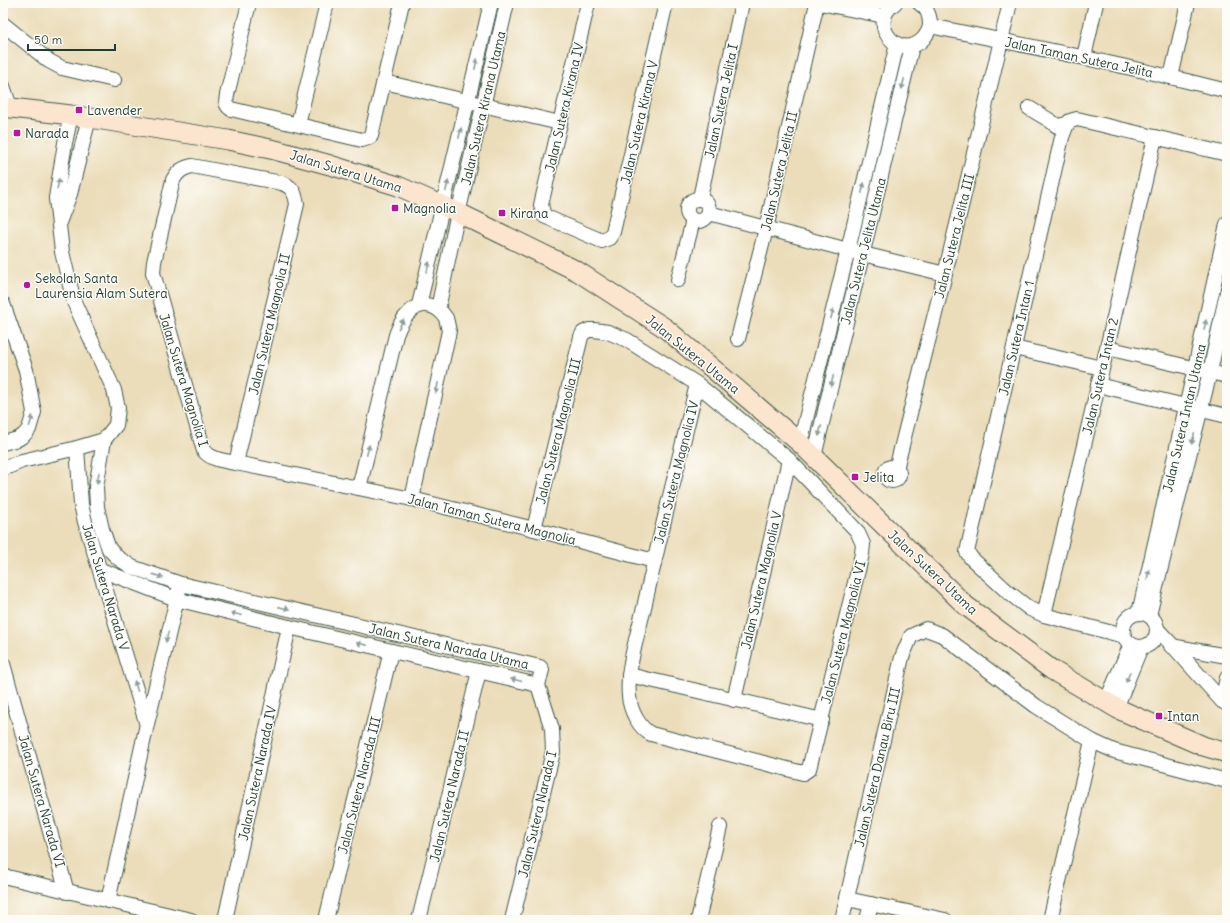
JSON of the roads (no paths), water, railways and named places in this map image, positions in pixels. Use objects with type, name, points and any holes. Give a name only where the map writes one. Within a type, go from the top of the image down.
[{"type":"street","points":[[249,3],[227,95],[227,106],[231,109],[357,139],[365,139],[371,136],[402,3]]},
{"type":"street","points":[[298,124],[327,3]]},
{"type":"street","name":"Jalan Sutera Kirana Utama","points":[[451,210],[467,102],[491,3]]},
{"type":"street","name":"Jalan Sutera Kirana Utama","points":[[451,210],[483,105],[507,3]]},
{"type":"street","name":"Jalan Sutera Kirana IV","points":[[543,211],[541,206],[588,3]]},
{"type":"street","name":"Jalan Sutera Kirana V","points":[[543,211],[544,216],[600,240],[606,239],[613,232],[666,3]]},
{"type":"street","name":"Jalan Sutera Jelita I","points":[[700,198],[742,3]]},
{"type":"street","points":[[818,3],[884,16]]},
{"type":"street","name":"Jalan Sutera Jelita II","points":[[738,339],[766,229],[818,3]]},
{"type":"street","points":[[895,3],[888,9],[884,16],[883,22],[887,35],[897,44],[904,46],[912,46],[920,42],[926,35],[930,26],[928,14],[920,4]]},
{"type":"street","name":"Jalan Sutera Jelita III","points":[[896,469],[945,274],[1010,3]]},
{"type":"street","points":[[1084,57],[1096,3]]},
{"type":"street","points":[[1171,77],[1188,3]]},
{"type":"street","points":[[3,24],[49,61],[62,68],[114,80]]},
{"type":"street","name":"Jalan Taman Sutera Jelita","points":[[930,26],[1084,57],[1227,91]]},
{"type":"street","name":"Jalan Sutera Jelita Utama","points":[[800,443],[897,44]]},
{"type":"street","name":"Jalan Sutera Jelita Utama","points":[[814,457],[912,46]]},
{"type":"street","points":[[384,82],[560,124]]},
{"type":"street","points":[[3,86],[6,107]]},
{"type":"street","name":"Jalan Sutera Utama","points":[[6,107],[80,116],[228,140],[275,150],[330,165],[398,186],[577,271],[665,328],[800,443],[965,605],[1052,670],[1111,705],[1203,746],[1227,753]]},
{"type":"street","points":[[1029,108],[1050,120],[1057,126],[1077,120],[1155,136],[1227,154]]},
{"type":"street","points":[[3,469],[22,461],[104,440],[116,424],[118,408],[114,390],[74,302],[62,252],[56,198],[57,188],[80,116]]},
{"type":"street","name":"Jalan Sutera Intan 1","points":[[1044,615],[1030,609],[1019,601],[971,558],[967,549],[1062,137],[1067,124]]},
{"type":"street","name":"Jalan Sutera Intan 2","points":[[1044,615],[1155,136]]},
{"type":"street","name":"Jalan Sutera Magnolia I","points":[[214,458],[208,456],[204,451],[153,273],[154,262],[173,180],[176,174],[184,168],[192,166],[282,183],[290,187]]},
{"type":"street","name":"Jalan Sutera Magnolia II","points":[[236,463],[297,204],[296,195],[290,187]]},
{"type":"street","points":[[700,198],[706,201],[709,207],[709,213],[700,221],[693,220],[687,212],[687,206],[690,202],[700,198]]},
{"type":"street","points":[[419,305],[451,210]]},
{"type":"street","points":[[438,308],[451,210]]},
{"type":"street","points":[[709,213],[766,229],[945,274]]},
{"type":"street","points":[[678,280],[693,220]]},
{"type":"street","name":"Jalan Sutera Intan Utama","points":[[1144,614],[1193,408],[1195,368],[1227,224]]},
{"type":"street","name":"Jalan Sutera Intan Utama","points":[[1193,408],[1210,372],[1227,292]]},
{"type":"street","points":[[3,304],[26,370],[34,412],[28,429],[24,435],[18,439],[3,443]]},
{"type":"street","points":[[359,488],[396,335],[401,322],[409,312],[419,305],[430,305],[438,308],[446,319],[449,331],[412,499]]},
{"type":"street","name":"Jalan Sutera Magnolia III","points":[[534,529],[583,333],[594,330],[608,332],[627,340],[697,384]]},
{"type":"street","points":[[1014,348],[1102,368]]},
{"type":"street","points":[[1107,348],[1227,376]]},
{"type":"street","points":[[822,352],[838,356]]},
{"type":"street","points":[[697,384],[788,460]]},
{"type":"street","name":"Jalan Sutera Magnolia IV","points":[[654,561],[697,384]]},
{"type":"street","points":[[1098,385],[1227,416]]},
{"type":"street","name":"Jalan Sutera Narada Utama","points":[[101,570],[176,599],[479,671],[538,684],[542,670],[540,667],[180,584],[132,567],[118,558],[109,549],[102,529],[97,507],[96,487],[104,440]]},
{"type":"street","name":"Jalan Sutera Narada V","points":[[77,448],[81,504],[85,522],[101,570],[147,724]]},
{"type":"street","name":"Jalan Taman Sutera Magnolia","points":[[214,458],[412,499],[534,529],[654,561]]},
{"type":"street","name":"Jalan Sutera Magnolia VI","points":[[788,460],[857,531],[863,544],[862,554],[822,720]]},
{"type":"street","name":"Jalan Sutera Magnolia V","points":[[734,700],[788,460]]},
{"type":"street","points":[[629,675],[822,720],[809,769],[803,773],[644,731],[629,698],[629,675],[654,561]]},
{"type":"street","name":"Jalan Sutera Narada V","points":[[108,901],[180,584]]},
{"type":"street","points":[[1111,705],[1134,639],[1129,616],[1144,614],[1156,624],[1157,629],[1224,702]]},
{"type":"street","points":[[1044,615],[1134,639],[1227,656]]},
{"type":"street","name":"Jalan Sutera Narada IV","points":[[224,920],[289,627]]},
{"type":"street","name":"Jalan Sutera Danau Biru III","points":[[842,920],[902,657],[911,636],[926,629],[942,635],[1036,706],[1092,741]]},
{"type":"street","points":[[1134,639],[1154,639],[1157,629]]},
{"type":"street","name":"Jalan Sutera Narada III","points":[[326,920],[391,651]]},
{"type":"street","name":"Jalan Sutera Narada VI","points":[[3,664],[67,892]]},
{"type":"street","name":"Jalan Sutera Narada II","points":[[419,920],[479,671]]},
{"type":"street","points":[[1224,702],[1227,678]]},
{"type":"street","name":"Jalan Sutera Narada I","points":[[512,920],[553,752],[552,729],[538,684]]},
{"type":"street","points":[[1054,919],[1092,741],[1114,751],[1227,781]]},
{"type":"street","points":[[698,920],[720,827]]},
{"type":"street","points":[[3,876],[191,920]]},
{"type":"street","points":[[847,899],[945,920]]},
{"type":"street","points":[[867,920],[870,904]]},
{"type":"place","name":"Lavender","points":[[79,110]]},
{"type":"place","name":"Narada","points":[[17,133]]},
{"type":"place","name":"Magnolia","points":[[395,208]]},
{"type":"place","name":"Kirana","points":[[502,213]]},
{"type":"place","name":"Sekolah Santa Laurensia Alam Sutera","points":[[27,285]]},
{"type":"place","name":"Jelita","points":[[855,477]]},
{"type":"place","name":"Intan","points":[[1159,716]]}]
